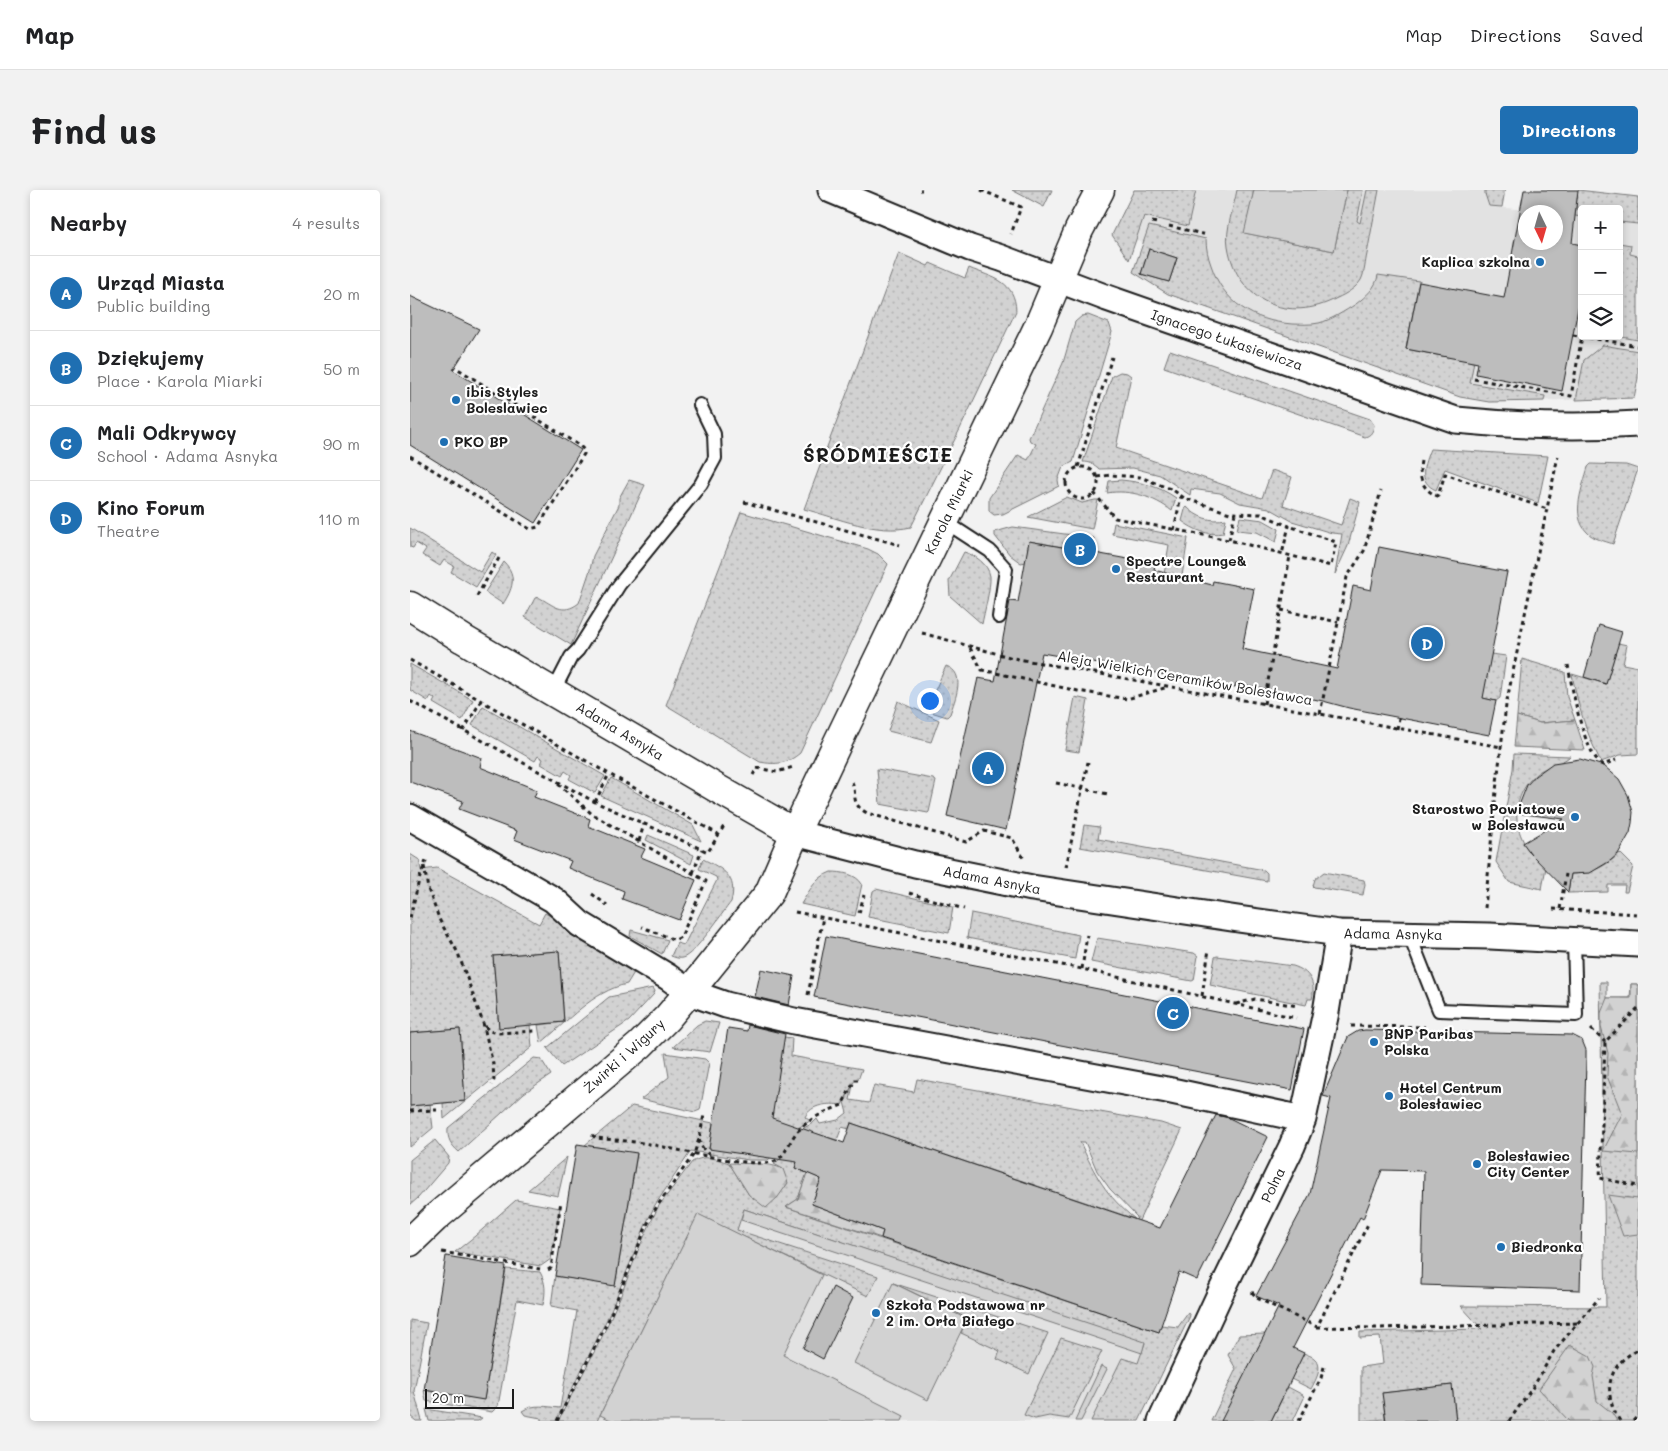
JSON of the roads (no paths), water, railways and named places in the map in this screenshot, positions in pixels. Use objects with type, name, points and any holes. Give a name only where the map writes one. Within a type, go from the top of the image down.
[{"type":"street","name":"Ignacego Łukasiewicza","points":[[831,190],[970,248],[1001,258],[1058,281],[1456,420],[1504,425],[1586,426],[1638,424]]},
{"type":"street","name":"Karola Miarki","points":[[795,832],[1038,327],[1079,230],[1100,190]]},
{"type":"street","name":"Adama Asnyka","points":[[410,606],[718,789],[795,832],[915,864],[1032,888],[1238,920],[1339,933],[1574,940],[1638,944]]},
{"type":"street","points":[[410,817],[554,900],[580,924],[668,977],[689,992],[716,1002],[753,1012],[1167,1090],[1304,1119]]},
{"type":"street","name":"Żwirki i Wigury","points":[[410,1242],[640,1045],[667,1018],[769,893],[795,832]]},
{"type":"street","name":"Polna","points":[[1161,1421],[1218,1296],[1304,1119],[1326,1012],[1339,933]]},
{"type":"lane","points":[[553,692],[571,657],[578,650],[619,585],[701,484],[715,458],[714,434],[700,405]]},
{"type":"lane","points":[[944,521],[990,551],[1006,569],[999,617]]},
{"type":"lane","points":[[1409,934],[1439,1010],[1576,1014],[1574,940]]},
{"type":"place","name":"Kaplica szkolna","points":[[1540,262]]},
{"type":"place","name":"ibis Styles Boleslawiec","points":[[456,400]]},
{"type":"place","name":"PKO BP","points":[[444,442]]},
{"type":"place","name":"Dziękujemy","points":[[1080,549]]},
{"type":"place","name":"Spectre Lounge& Restaurant","points":[[1116,569]]},
{"type":"place","name":"Kino Forum","points":[[1427,643]]},
{"type":"place","name":"Urząd Miasta","points":[[988,768]]},
{"type":"place","name":"Starostwo Powiatowe w Bolesławcu","points":[[1575,817]]},
{"type":"place","name":"Mali Odkrywcy","points":[[1173,1013]]},
{"type":"place","name":"BNP Paribas Polska","points":[[1374,1042]]},
{"type":"place","name":"Hotel Centrum Bolesławiec","points":[[1389,1096]]},
{"type":"place","name":"Bolesławiec City Center","points":[[1477,1164]]},
{"type":"place","name":"Biedronka","points":[[1501,1247]]},
{"type":"place","name":"Szkoła Podstawowa nr 2 im. Orła Białego","points":[[876,1313]]},
{"type":"district","name":"ŚRÓDMIEŚCIE","points":[[878,455]]}]
